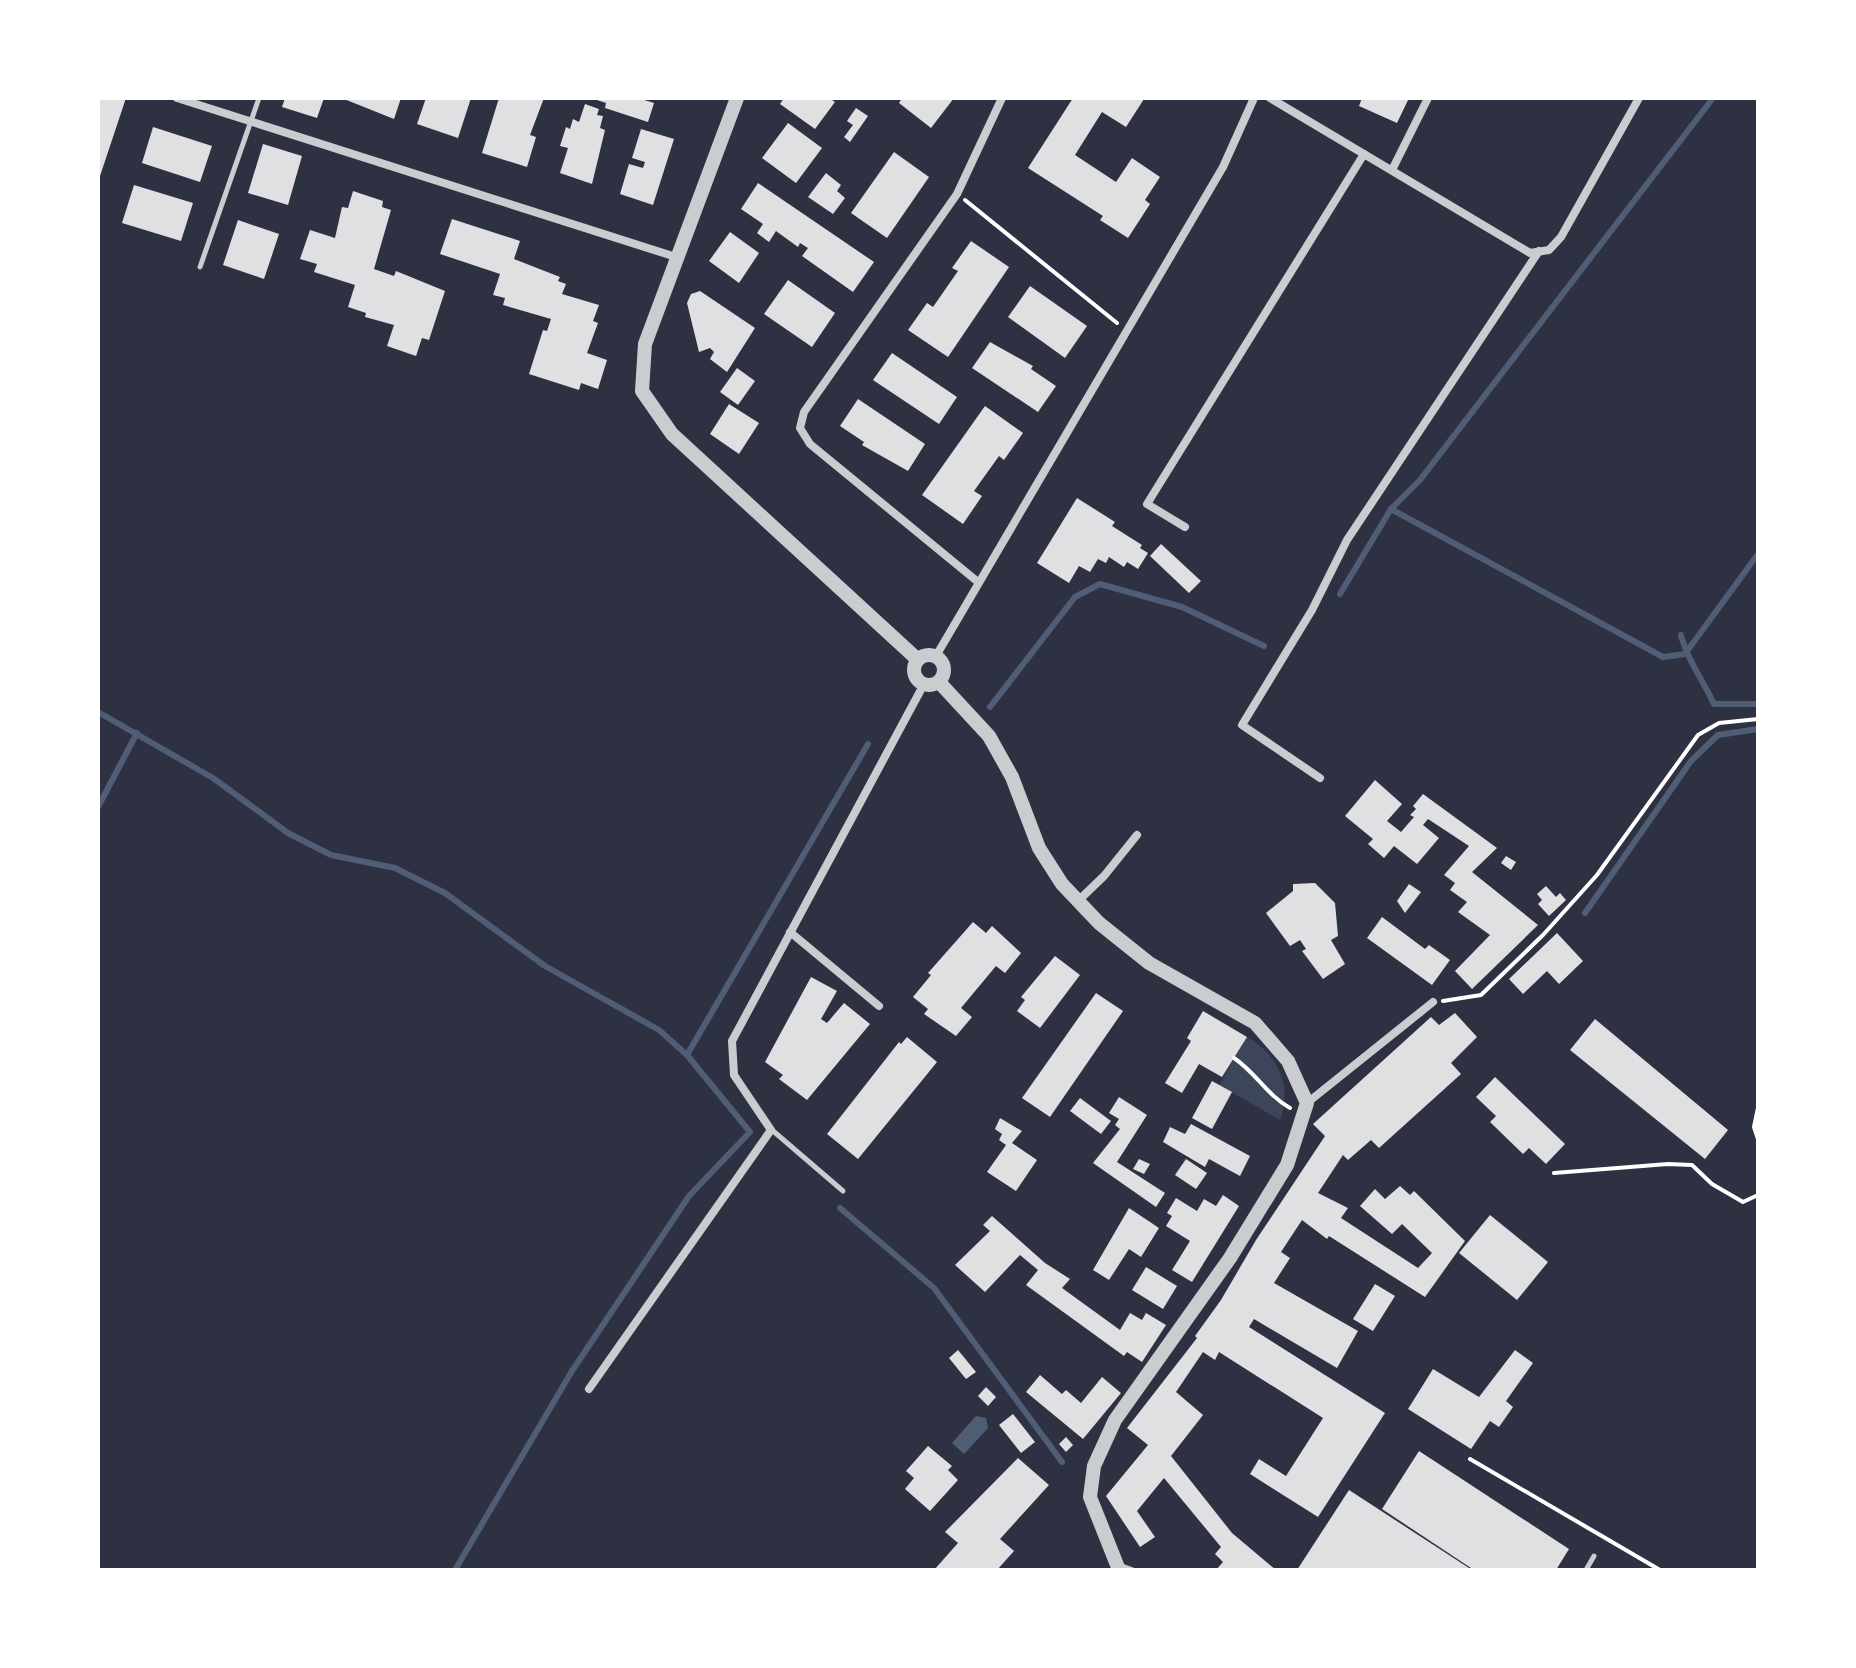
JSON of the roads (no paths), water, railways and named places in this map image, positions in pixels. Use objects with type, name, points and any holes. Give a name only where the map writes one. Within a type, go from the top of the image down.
[{"type":"street","points":[[177,98],[676,257]]},
{"type":"street","points":[[737,98],[645,344],[642,391],[672,434],[917,659]]},
{"type":"street","points":[[978,582],[810,444],[800,428],[804,412],[957,194],[1002,98]]},
{"type":"street","points":[[936,656],[1223,167],[1254,98]]},
{"type":"street","points":[[1270,98],[1530,253],[1549,250],[1561,237],[1639,98]]},
{"type":"street","points":[[1392,170],[1428,98]]},
{"type":"street","points":[[1185,527],[1147,504],[1364,154]]},
{"type":"street","points":[[1320,778],[1242,725],[1312,610],[1347,540],[1539,251]]},
{"type":"street","points":[[589,1389],[771,1130],[734,1075],[732,1041],[931,683],[944,668],[936,656],[926,654],[917,659],[913,673],[931,683],[989,736],[1012,777],[1039,848],[1078,901],[1099,923],[1149,963],[1255,1023],[1288,1061],[1305,1109]]},
{"type":"street","points":[[1078,901],[1104,876],[1137,835]]},
{"type":"street","points":[[790,932],[879,1006]]},
{"type":"street","points":[[1118,1567],[1090,1497],[1094,1466],[1115,1420],[1230,1258],[1287,1165],[1305,1109],[1433,1002]]},
{"type":"lane","points":[[200,267],[259,98]]},
{"type":"lane","points":[[771,1130],[843,1191]]},
{"type":"lane","points":[[1586,1570],[1594,1556]]},
{"type":"lane","points":[[1118,1567],[1133,1570]]},
{"type":"waterway","points":[[1391,509],[1420,480],[1713,98]]},
{"type":"waterway","points":[[1340,594],[1391,509],[1663,657],[1685,654],[1758,554]]},
{"type":"waterway","points":[[990,707],[1075,597],[1100,584],[1182,607],[1264,646]]},
{"type":"waterway","points":[[1681,635],[1714,704],[1758,704]]},
{"type":"waterway","points":[[98,712],[213,778],[288,833],[331,855],[395,868],[445,893],[545,966],[659,1030],[687,1055],[750,1132],[689,1196],[572,1371],[455,1570]]},
{"type":"waterway","points":[[1585,913],[1691,761],[1718,735],[1758,729]]},
{"type":"waterway","points":[[98,807],[137,733]]},
{"type":"waterway","points":[[687,1055],[868,744]]},
{"type":"waterway","points":[[840,1208],[934,1288],[1062,1462]]}]
